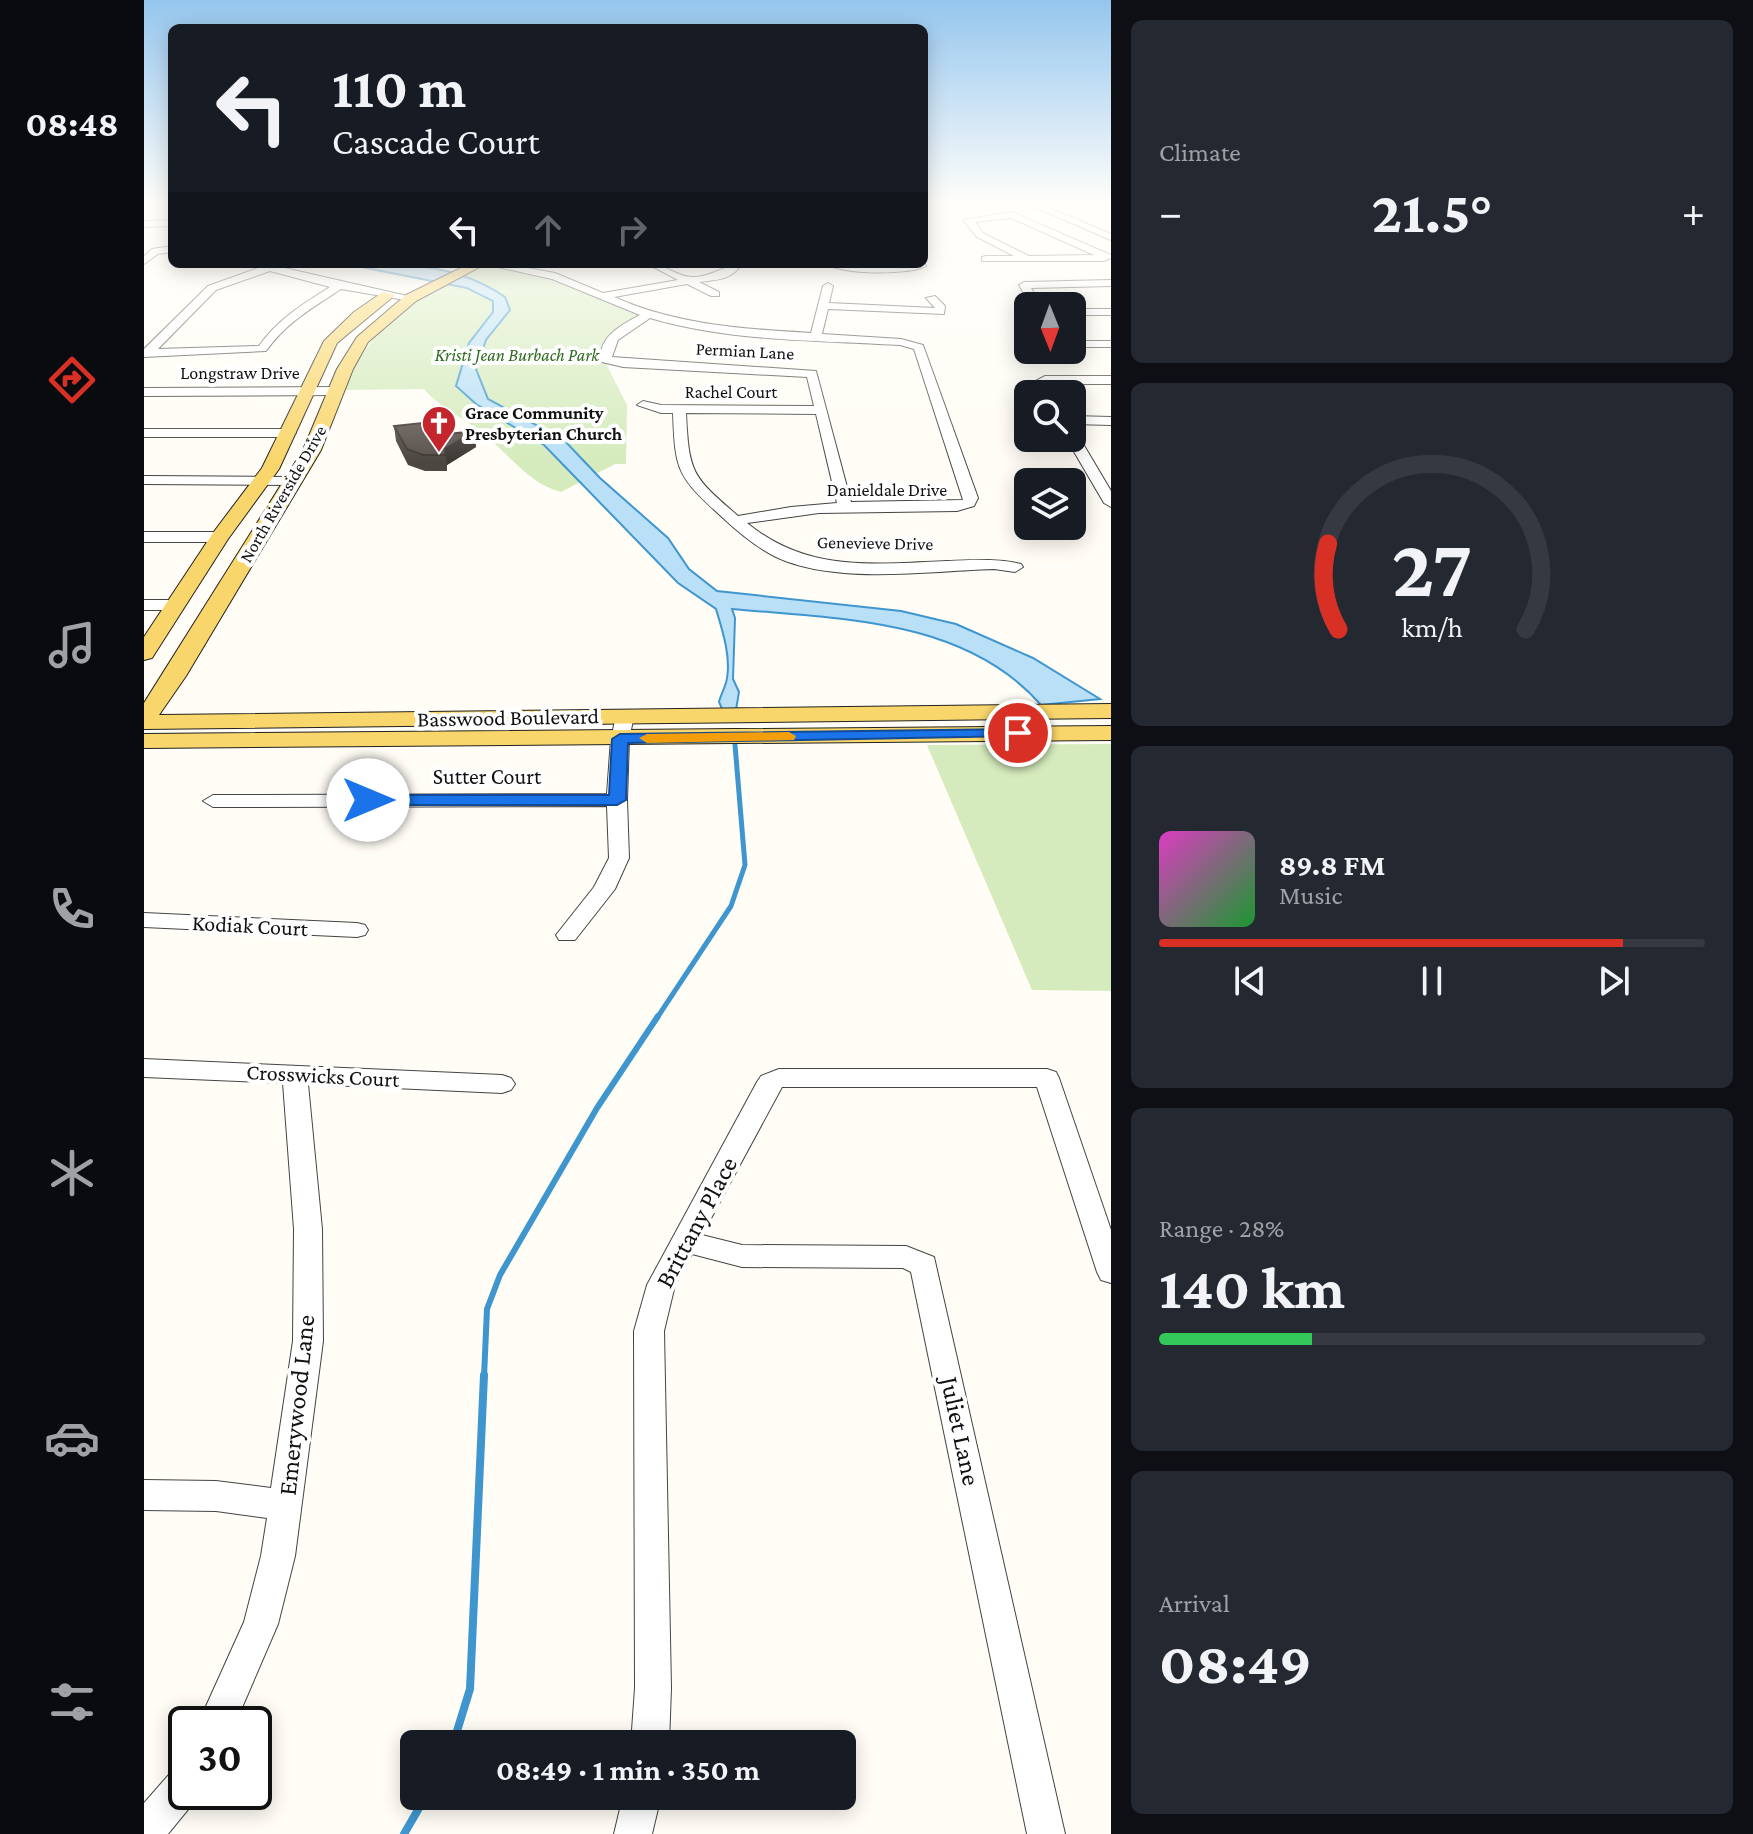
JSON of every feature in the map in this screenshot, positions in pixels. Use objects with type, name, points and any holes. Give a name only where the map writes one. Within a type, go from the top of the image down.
[{"type":"main road","name":"North Riverside Drive","points":[[144,653],[220,537],[261,481],[289,433],[320,358],[331,341],[359,315],[388,295],[408,291]]},
{"type":"main road","name":"North Riverside Drive","points":[[144,721],[175,676],[312,450],[336,391],[362,340],[410,291]]},
{"type":"main road","points":[[175,676],[174,690],[180,701],[220,720]]},
{"type":"main road","name":"Basswood Boulevard","points":[[144,741],[622,728],[922,724],[1111,711]]},
{"type":"main road","name":"Basswood Boulevard","points":[[144,721],[622,728]]},
{"type":"main road","name":"Basswood Boulevard","points":[[922,724],[1111,733]]},
{"type":"street","points":[[146,353],[209,291]]},
{"type":"street","points":[[146,353],[262,349],[274,332],[292,316],[332,291]]},
{"type":"street","points":[[364,291],[388,295]]},
{"type":"street","points":[[592,291],[648,315],[713,330],[816,337],[827,291]]},
{"type":"street","points":[[604,296],[635,291]]},
{"type":"street","points":[[706,291],[715,294]]},
{"type":"street","points":[[824,306],[940,312],[940,306],[931,298]]},
{"type":"street","points":[[1086,312],[1111,312]]},
{"type":"street","name":"Permian Lane","points":[[648,315],[616,334],[607,346],[606,359],[632,364],[812,374],[845,506]]},
{"type":"street","name":"Danieldale Drive","points":[[737,521],[793,510],[845,506],[957,507],[969,503],[971,498],[919,347],[901,342],[816,337]]},
{"type":"street","points":[[1086,344],[1111,344]]},
{"type":"street","points":[[1086,380],[1111,380]]},
{"type":"street","name":"Longstraw Drive","points":[[144,392],[336,391]]},
{"type":"street","name":"Rachel Court","points":[[643,405],[679,410],[820,410]]},
{"type":"street","name":"Genevieve Drive","points":[[679,410],[681,457],[685,470],[767,548],[813,562],[1015,567]]},
{"type":"street","points":[[1086,420],[1111,421]]},
{"type":"street","points":[[144,433],[289,433]]},
{"type":"street","points":[[1081,452],[1111,503]]},
{"type":"street","points":[[1089,466],[1111,466]]},
{"type":"street","points":[[144,480],[291,481]]},
{"type":"street","points":[[144,537],[220,537]]},
{"type":"street","points":[[144,605],[176,605]]},
{"type":"street","points":[[567,935],[604,889],[619,858],[617,800],[622,728]]},
{"type":"street","name":"Sutter Court","points":[[213,801],[617,800]]},
{"type":"street","name":"Kodiak Court","points":[[144,920],[357,930]]},
{"type":"street","name":"Crosswicks Court","points":[[144,1068],[502,1084]]},
{"type":"street","name":"Emerywood Lane","points":[[224,1706],[261,1624],[278,1556],[308,1341],[308,1229],[295,1074]]},
{"type":"street","name":"Brittany Place","points":[[651,1730],[653,1688],[647,1353],[653,1307],[661,1285],[774,1079],[1047,1078],[1111,1272]]},
{"type":"street","name":"Juliet Lane","points":[[686,1242],[742,1256],[906,1257],[924,1265],[1046,1834]]},
{"type":"street","points":[[144,1495],[216,1496],[285,1505]]},
{"type":"street","points":[[144,1833],[168,1804]]},
{"type":"street","points":[[633,1834],[639,1810]]},
{"type":"green space","name":"Kristi Jean Burbach Park","points":[[433,291],[584,291],[640,316],[610,334],[600,352],[627,405],[626,464],[615,464],[561,492],[538,482],[480,431],[424,389],[345,390],[367,347],[417,300]]},
{"type":"green space","points":[[1111,744],[1111,991],[1032,990],[927,745]]},
{"type":"water","points":[[472,291],[494,291],[505,297],[510,310],[486,340],[476,369],[488,399],[564,440],[600,478],[668,538],[689,569],[717,591],[901,611],[956,624],[1033,658],[1100,699],[1041,705],[1010,676],[976,655],[938,639],[898,628],[815,616],[732,609],[735,618],[733,679],[739,692],[736,710],[723,711],[719,702],[728,661],[716,609],[678,583],[544,445],[476,404],[456,386],[469,343],[493,312],[493,301]]},
{"type":"building","points":[[441,421],[448,434],[475,431],[445,449],[446,455],[423,455],[407,449],[394,426]]},
{"type":"waterway","points":[[657,1018],[731,906],[745,865],[735,745]]},
{"type":"waterway","points":[[484,1377],[487,1309],[500,1275],[597,1108],[658,1016]]},
{"type":"waterway","points":[[457,1730],[470,1689],[484,1375]]},
{"type":"waterway","points":[[404,1834],[418,1810]]},
{"type":"slow traffic","points":[[647,738],[789,736]]},
{"type":"place","name":"Grace Community Presbyterian Church","points":[[439,454]]},
{"type":"route","points":[[368,800],[617,800],[620,739],[1018,733]]}]
